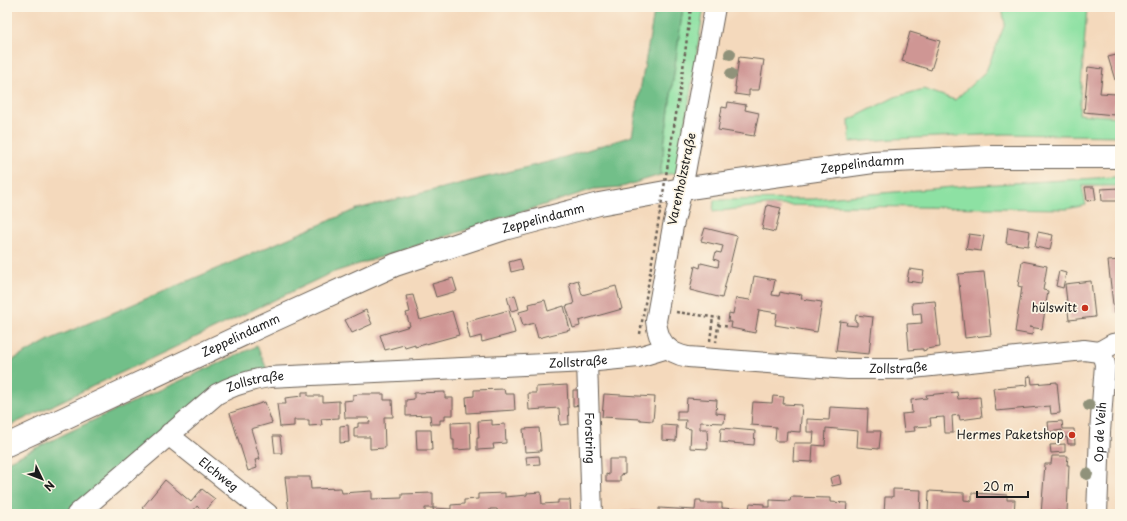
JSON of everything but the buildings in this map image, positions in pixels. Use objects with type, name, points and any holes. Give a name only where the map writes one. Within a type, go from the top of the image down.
[{"type":"main road","name":"Zeppelindamm","points":[[7,445],[272,321],[395,266],[504,229],[599,204],[682,189],[873,162],[985,157],[1120,157]]},
{"type":"street","name":"Varenholzstraße","points":[[668,348],[661,340],[656,321],[715,7]]},
{"type":"street","name":"Zollstraße","points":[[77,514],[216,394],[252,380],[269,377],[588,362],[638,357],[668,348],[674,353],[683,356],[707,359],[840,369],[882,370],[1084,350],[1099,352],[1113,344],[1120,343]]},
{"type":"street","name":"Op de Veih","points":[[1097,514],[1100,432],[1105,364],[1103,357],[1099,352]]},
{"type":"street","name":"Forstring","points":[[588,362],[592,514]]},
{"type":"street","name":"Elchweg","points":[[170,434],[268,514]]},
{"type":"path","points":[[640,334],[681,84],[691,7]]},
{"type":"path","points":[[658,309],[719,318],[717,334]]},
{"type":"path","points":[[707,359],[713,318]]},
{"type":"path","points":[[718,325],[730,327]]},
{"type":"green space","points":[[655,7],[683,7],[660,175],[622,187],[594,189],[331,273],[7,427],[7,363],[49,340],[357,209],[552,161],[632,136]]},
{"type":"green space","points":[[683,7],[704,7],[678,173],[660,175]]},
{"type":"green space","points":[[1002,7],[1087,7],[1079,114],[1120,117],[1120,136],[1004,134],[850,142],[849,120],[895,97],[924,89],[955,100],[986,71],[1005,24]]},
{"type":"green space","points":[[1120,177],[1120,186],[1082,186],[1086,205],[1067,209],[767,205],[713,212],[714,200],[813,199],[964,186]]},
{"type":"green space","points":[[257,346],[267,369],[69,514],[7,514],[7,462],[96,419]]},
{"type":"place","name":"hülswitt","points":[[1085,308]]},
{"type":"place","name":"Hermes Paketshop","points":[[1072,435]]}]
